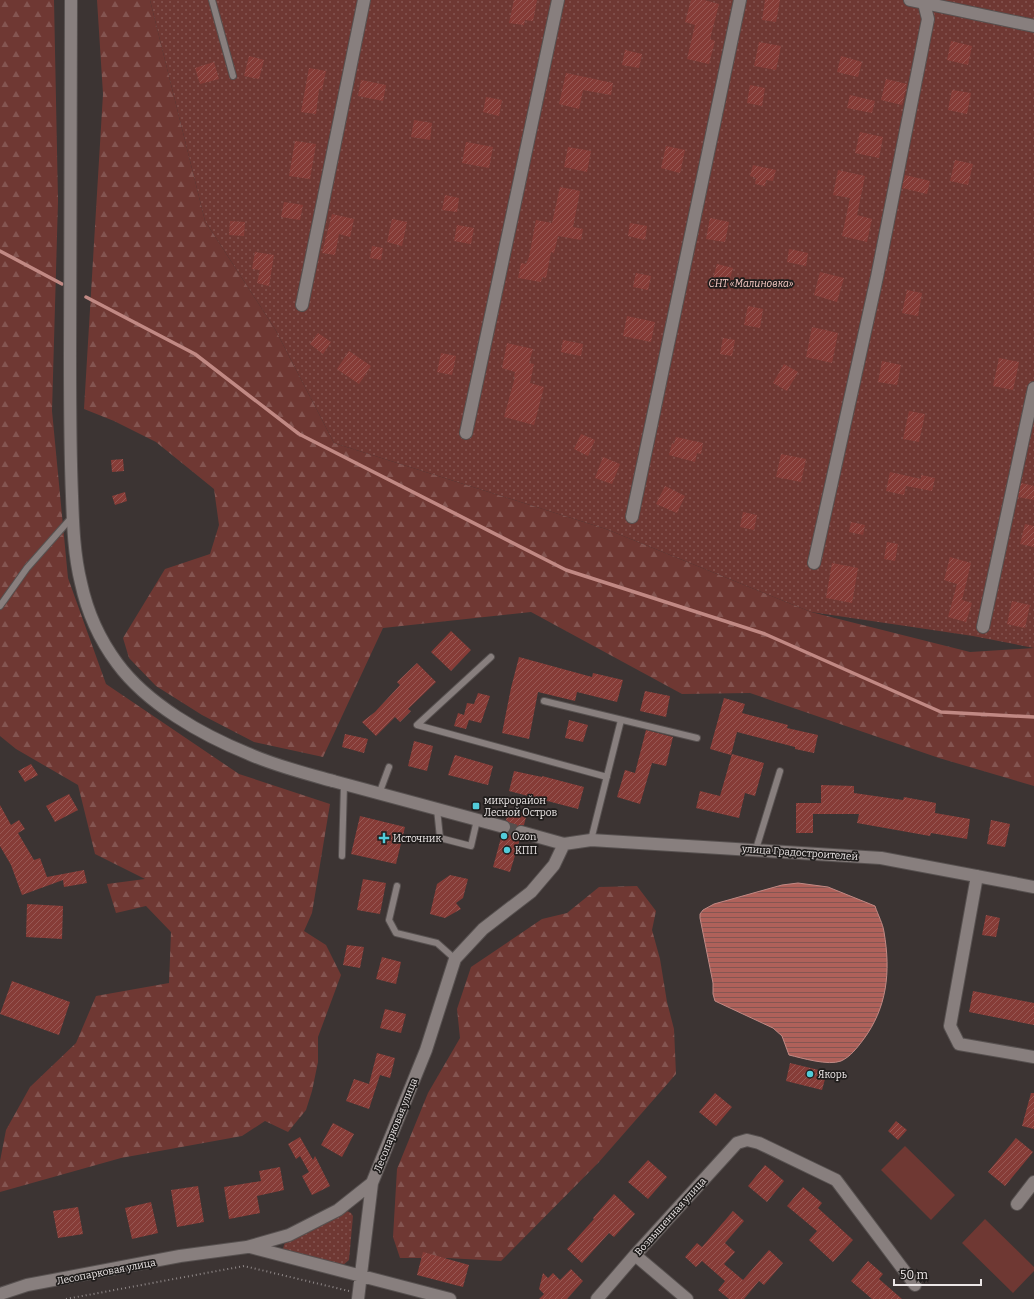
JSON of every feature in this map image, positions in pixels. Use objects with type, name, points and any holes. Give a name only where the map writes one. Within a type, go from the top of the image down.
[{"type":"street","points":[[70,0],[70,446],[73,516],[76,553],[81,584],[100,636],[108,650],[129,678],[154,701],[225,743],[270,762],[379,794],[504,827]]},
{"type":"street","points":[[302,305],[364,0]]},
{"type":"street","points":[[466,433],[558,0]]},
{"type":"street","points":[[632,517],[740,0]]},
{"type":"street","points":[[910,0],[924,1],[1034,26]]},
{"type":"street","points":[[814,563],[877,277],[928,19],[924,1]]},
{"type":"street","points":[[983,627],[1034,388]]},
{"type":"street","points":[[521,832],[564,844]]},
{"type":"street","name":"улица Градостроителей","points":[[564,844],[591,840],[756,849],[881,858],[1034,887]]},
{"type":"street","name":"Лесопарковая улица","points":[[0,1294],[27,1285],[180,1256],[248,1247],[289,1235],[338,1210],[372,1183],[426,1050],[455,959],[483,929],[531,892],[554,866],[564,844]]},
{"type":"street","points":[[977,876],[950,1026],[959,1044],[1034,1057]]},
{"type":"street","name":"Возвышенная улица","points":[[597,1299],[737,1143],[747,1140],[759,1143],[836,1180],[915,1285]]},
{"type":"street","points":[[1017,1204],[1034,1182]]},
{"type":"street","points":[[359,1296],[372,1183]]},
{"type":"street","points":[[248,1247],[362,1275],[450,1299]]},
{"type":"street","points":[[635,1255],[687,1299]]},
{"type":"lane","points":[[212,0],[233,76]]},
{"type":"lane","points":[[0,606],[27,568],[73,516]]},
{"type":"lane","points":[[491,657],[417,725],[607,777]]},
{"type":"lane","points":[[544,701],[697,738]]},
{"type":"lane","points":[[591,840],[621,720]]},
{"type":"lane","points":[[379,794],[389,767]]},
{"type":"lane","points":[[756,849],[780,771]]},
{"type":"lane","points":[[338,782],[342,856]]},
{"type":"lane","points":[[436,809],[440,838],[471,846],[478,820]]},
{"type":"lane","points":[[397,886],[389,920],[396,933],[436,943],[455,959]]},
{"type":"path","points":[[66,1299],[244,1266],[359,1296]]},
{"type":"green space","points":[[0,0],[54,0],[58,201],[52,411],[68,578],[106,684],[239,774],[330,804],[312,913],[304,931],[326,945],[341,975],[318,1037],[318,1062],[312,1091],[306,1110],[288,1132],[265,1121],[242,1136],[121,1158],[0,1192],[0,1161],[6,1130],[30,1087],[76,1043],[96,996],[169,983],[171,932],[146,906],[116,913],[107,884],[145,879],[95,854],[78,785],[16,749],[0,736]]},
{"type":"green space","points":[[97,0],[150,0],[205,221],[275,329],[334,443],[606,529],[811,612],[970,652],[1034,648],[1034,786],[939,758],[750,693],[682,694],[531,612],[383,628],[323,757],[254,742],[202,715],[156,686],[129,658],[123,638],[165,569],[210,554],[219,525],[214,489],[156,442],[114,421],[84,409],[103,94]]},
{"type":"green space","name":"СНТ «Малиновка»","points":[[150,0],[1034,0],[1034,648],[973,636],[811,612],[606,529],[334,443],[275,329],[205,221]]},
{"type":"green space","points":[[637,886],[656,911],[652,930],[660,959],[667,1002],[674,1029],[676,1074],[599,1162],[501,1261],[447,1258],[400,1258],[393,1237],[397,1169],[428,1093],[460,1038],[457,1009],[471,967],[542,919],[567,913],[599,887]]},
{"type":"green space","points":[[905,1146],[955,1195],[931,1220],[881,1170]]},
{"type":"green space","points":[[347,1211],[353,1216],[349,1260],[342,1266],[285,1252],[283,1249],[286,1241],[320,1226]]},
{"type":"green space","points":[[985,1219],[1034,1267],[1034,1271],[1013,1293],[962,1243]]},
{"type":"shaded area","points":[[798,883],[828,887],[875,906],[882,923],[886,947],[887,975],[882,1002],[871,1028],[861,1043],[853,1052],[841,1061],[829,1063],[789,1055],[782,1036],[773,1028],[715,1001],[713,994],[713,983],[700,918],[700,914],[703,910],[714,904],[782,885]]},
{"type":"building","points":[[514,0],[537,0],[533,21],[525,20],[524,25],[509,23]]},
{"type":"building","points":[[691,0],[704,0],[719,4],[710,39],[715,41],[709,64],[687,59],[695,25],[685,22]]},
{"type":"building","points":[[765,0],[780,0],[776,22],[762,20]]},
{"type":"building","points":[[951,41],[972,46],[968,65],[947,60]]},
{"type":"building","points":[[759,42],[781,46],[776,70],[754,66]]},
{"type":"building","points":[[625,50],[642,54],[639,68],[622,65]]},
{"type":"building","points":[[249,56],[264,60],[259,79],[244,76]]},
{"type":"building","points":[[841,56],[862,62],[858,77],[837,72]]},
{"type":"building","points":[[214,62],[219,79],[200,84],[195,68]]},
{"type":"building","points":[[309,68],[326,71],[322,90],[319,89],[316,114],[301,112]]},
{"type":"building","points":[[566,73],[613,83],[611,95],[583,90],[579,109],[559,104]]},
{"type":"building","points":[[886,79],[907,84],[902,105],[881,100]]},
{"type":"building","points":[[361,80],[386,85],[383,101],[358,96]]},
{"type":"building","points":[[750,85],[765,88],[762,106],[747,103]]},
{"type":"building","points":[[952,90],[971,93],[967,114],[948,110]]},
{"type":"building","points":[[850,95],[875,101],[872,113],[847,108]]},
{"type":"building","points":[[486,97],[502,100],[499,116],[483,112]]},
{"type":"building","points":[[414,120],[432,123],[430,140],[411,137]]},
{"type":"building","points":[[860,132],[883,137],[879,158],[855,153]]},
{"type":"building","points":[[295,141],[316,144],[310,179],[289,176]]},
{"type":"building","points":[[466,142],[493,147],[489,168],[462,163]]},
{"type":"building","points":[[666,146],[685,150],[680,173],[661,168]]},
{"type":"building","points":[[568,147],[591,151],[587,172],[564,167]]},
{"type":"building","points":[[955,160],[973,164],[968,185],[950,181]]},
{"type":"building","points":[[753,165],[776,170],[773,181],[766,180],[765,186],[755,184],[756,178],[750,176]]},
{"type":"building","points":[[838,170],[865,176],[857,215],[872,219],[867,242],[842,236],[850,198],[833,195]]},
{"type":"building","points":[[905,175],[930,181],[927,194],[902,188]]},
{"type":"building","points":[[560,187],[580,191],[573,227],[583,229],[581,240],[558,236],[554,253],[551,252],[546,278],[542,277],[541,282],[518,278],[521,263],[526,264],[529,257],[536,220],[552,223]]},
{"type":"building","points":[[445,195],[459,198],[457,212],[442,210]]},
{"type":"building","points":[[284,202],[303,205],[300,220],[281,217]]},
{"type":"building","points":[[332,214],[354,219],[350,237],[339,234],[335,255],[322,253]]},
{"type":"building","points":[[710,218],[729,222],[725,242],[706,239]]},
{"type":"building","points":[[392,219],[407,222],[402,246],[387,242]]},
{"type":"building","points":[[230,221],[245,222],[244,236],[229,235]]},
{"type":"building","points":[[630,223],[647,226],[645,240],[628,236]]},
{"type":"building","points":[[457,225],[474,228],[471,244],[454,241]]},
{"type":"building","points":[[372,246],[383,248],[381,260],[370,258]]},
{"type":"building","points":[[789,249],[808,253],[806,266],[787,262]]},
{"type":"building","points":[[255,252],[274,255],[269,286],[257,283],[260,270],[252,269]]},
{"type":"building","points":[[717,264],[733,268],[728,286],[712,282]]},
{"type":"building","points":[[820,272],[844,278],[837,302],[814,295]]},
{"type":"building","points":[[636,273],[651,276],[648,290],[633,287]]},
{"type":"building","points":[[907,290],[922,293],[918,316],[902,313]]},
{"type":"building","points":[[748,306],[763,309],[760,328],[744,325]]},
{"type":"building","points":[[627,316],[655,322],[651,342],[623,336]]},
{"type":"building","points":[[812,327],[838,333],[832,363],[806,357]]},
{"type":"building","points":[[318,333],[331,342],[323,354],[310,344]]},
{"type":"building","points":[[723,338],[735,340],[732,356],[720,354]]},
{"type":"building","points":[[563,340],[583,344],[581,356],[561,352]]},
{"type":"building","points":[[507,343],[533,349],[529,363],[534,364],[530,383],[544,387],[534,425],[504,417],[515,377],[515,372],[502,368]]},
{"type":"building","points":[[349,351],[371,366],[359,384],[337,369]]},
{"type":"building","points":[[441,353],[456,356],[452,375],[437,372]]},
{"type":"building","points":[[999,358],[1019,362],[1013,390],[993,386]]},
{"type":"building","points":[[882,361],[901,365],[897,385],[878,382]]},
{"type":"building","points":[[784,364],[798,372],[787,391],[773,383]]},
{"type":"building","points":[[909,411],[925,414],[919,442],[903,439]]},
{"type":"building","points":[[581,434],[595,440],[588,456],[574,449]]},
{"type":"building","points":[[676,437],[703,443],[701,454],[697,453],[695,462],[669,455],[672,443],[674,444]]},
{"type":"building","points":[[781,454],[806,459],[801,482],[776,477]]},
{"type":"building","points":[[603,457],[620,464],[612,484],[595,478]]},
{"type":"building","points":[[123,459],[124,471],[112,472],[111,460]]},
{"type":"building","points":[[890,472],[921,479],[921,475],[935,478],[932,491],[906,486],[904,495],[886,491]]},
{"type":"building","points":[[1021,483],[1034,486],[1034,500],[1018,497]]},
{"type":"building","points":[[665,486],[685,496],[677,513],[656,504]]},
{"type":"building","points":[[125,492],[127,501],[115,505],[112,496]]},
{"type":"building","points":[[743,512],[757,515],[754,530],[740,527]]},
{"type":"building","points":[[851,522],[865,525],[863,535],[849,532]]},
{"type":"building","points":[[1025,524],[1034,526],[1034,547],[1020,544]]},
{"type":"building","points":[[887,542],[898,544],[895,561],[884,559]]},
{"type":"building","points":[[950,557],[971,563],[962,600],[972,603],[966,622],[948,617],[957,584],[944,580]]},
{"type":"building","points":[[832,563],[858,568],[852,603],[826,598]]},
{"type":"building","points":[[1012,601],[1030,605],[1025,628],[1007,624]]},
{"type":"building","points":[[451,631],[471,650],[451,671],[431,652]]},
{"type":"building","points":[[519,657],[592,677],[593,673],[623,680],[617,702],[577,692],[575,701],[538,692],[529,739],[502,733]]},
{"type":"building","points":[[417,663],[436,682],[408,709],[411,711],[400,722],[395,717],[376,736],[362,722],[375,712],[400,685],[397,682]]},
{"type":"building","points":[[645,691],[670,696],[666,717],[640,711]]},
{"type":"building","points":[[478,693],[490,696],[481,723],[469,720],[466,729],[454,726],[458,713],[464,715],[467,703],[474,704]]},
{"type":"building","points":[[724,698],[745,704],[742,713],[788,725],[787,728],[818,735],[814,753],[737,732],[731,755],[710,749]]},
{"type":"building","points":[[569,720],[588,725],[583,742],[565,738]]},
{"type":"building","points":[[646,730],[673,737],[666,766],[652,763],[640,804],[617,797],[625,770],[635,773]]},
{"type":"building","points":[[345,734],[368,739],[364,753],[342,747]]},
{"type":"building","points":[[414,741],[433,746],[427,771],[408,766]]},
{"type":"building","points":[[732,754],[764,763],[755,796],[745,793],[739,818],[696,808],[700,791],[720,796]]},
{"type":"building","points":[[455,755],[493,766],[488,785],[448,775]]},
{"type":"building","points":[[31,764],[38,775],[25,782],[18,771]]},
{"type":"building","points":[[514,771],[542,776],[584,787],[578,809],[509,791]]},
{"type":"building","points":[[821,785],[854,786],[854,793],[903,800],[904,797],[936,803],[935,813],[970,819],[967,839],[931,833],[930,836],[857,823],[859,814],[813,814],[813,833],[796,833],[796,803],[821,803]]},
{"type":"building","points":[[69,794],[78,810],[55,822],[46,806]]},
{"type":"building","points":[[0,805],[11,825],[19,820],[25,829],[18,833],[34,860],[40,858],[47,877],[84,870],[87,883],[64,887],[63,880],[22,895],[11,865],[0,846]]},
{"type":"building","name":"КПП","points":[[509,809],[527,813],[524,825],[519,825],[514,830],[515,837],[520,839],[510,872],[493,867],[502,834],[506,834],[511,829],[511,825],[506,820]]},
{"type":"building","points":[[360,816],[405,827],[396,864],[351,854]]},
{"type":"building","points":[[991,820],[1010,824],[1005,847],[987,844]]},
{"type":"building","points":[[450,875],[468,879],[463,898],[456,903],[461,909],[445,918],[430,914],[437,884]]},
{"type":"building","points":[[363,879],[386,883],[380,914],[357,910]]},
{"type":"building","points":[[27,904],[63,906],[62,939],[26,937]]},
{"type":"building","points":[[986,915],[1000,918],[996,937],[982,935]]},
{"type":"building","points":[[347,945],[364,947],[360,968],[343,965]]},
{"type":"building","points":[[382,957],[401,962],[396,984],[376,979]]},
{"type":"building","points":[[12,981],[70,1002],[59,1035],[0,1014]]},
{"type":"building","points":[[973,991],[1034,1003],[1034,1025],[969,1012]]},
{"type":"building","points":[[385,1009],[406,1014],[401,1033],[380,1028]]},
{"type":"building","points":[[377,1053],[395,1058],[390,1078],[380,1075],[369,1109],[346,1101],[354,1079],[369,1084]]},
{"type":"building","points":[[790,1063],[827,1072],[822,1090],[786,1081]]},
{"type":"building","points":[[715,1093],[732,1107],[716,1126],[699,1112]]},
{"type":"building","points":[[1031,1093],[1034,1093],[1034,1129],[1022,1126]]},
{"type":"building","points":[[896,1121],[907,1130],[898,1140],[888,1131]]},
{"type":"building","points":[[333,1123],[354,1134],[342,1157],[321,1145]]},
{"type":"building","points":[[300,1137],[313,1160],[315,1156],[330,1186],[312,1195],[302,1176],[309,1172],[300,1156],[296,1159],[288,1144]]},
{"type":"building","points":[[1016,1138],[1033,1152],[1005,1186],[988,1172]]},
{"type":"building","points":[[648,1160],[667,1177],[648,1199],[628,1182]]},
{"type":"building","points":[[765,1165],[784,1181],[767,1202],[748,1186]]},
{"type":"building","points":[[280,1167],[284,1190],[257,1196],[260,1213],[229,1219],[224,1187],[261,1181],[259,1171]]},
{"type":"building","points":[[198,1186],[204,1222],[177,1227],[171,1190]]},
{"type":"building","points":[[803,1187],[822,1203],[818,1208],[853,1240],[833,1262],[809,1240],[817,1231],[787,1206]]},
{"type":"building","points":[[614,1194],[635,1214],[614,1237],[609,1233],[582,1263],[567,1249]]},
{"type":"building","points":[[151,1202],[158,1233],[132,1239],[125,1208]]},
{"type":"building","points":[[78,1207],[83,1234],[58,1238],[53,1211]]},
{"type":"building","points":[[733,1211],[744,1221],[725,1243],[735,1252],[724,1264],[743,1280],[769,1250],[783,1263],[764,1285],[759,1281],[744,1299],[729,1299],[718,1290],[725,1281],[702,1261],[696,1267],[685,1257],[697,1243],[702,1247]]},
{"type":"building","points":[[423,1252],[469,1265],[463,1287],[417,1275]]},
{"type":"building","points":[[868,1261],[883,1274],[879,1279],[902,1299],[872,1299],[851,1281]]},
{"type":"building","points":[[571,1269],[583,1281],[567,1299],[539,1299],[544,1294],[539,1289],[543,1273],[548,1278],[553,1273],[560,1280]]},
{"type":"waterway","points":[[0,251],[62,284]]},
{"type":"waterway","points":[[86,297],[195,354],[299,434],[566,570],[765,634],[941,712],[1034,717]]},
{"type":"tunnel","points":[[504,827],[521,832]]},
{"type":"place","name":"микрорайон Лесной Остров","points":[[476,806]]},
{"type":"place","name":"Ozon","points":[[504,836]]},
{"type":"place","name":"Источник","points":[[384,838]]},
{"type":"place","name":"КПП","points":[[507,850]]},
{"type":"place","name":"Якорь","points":[[810,1074]]}]
